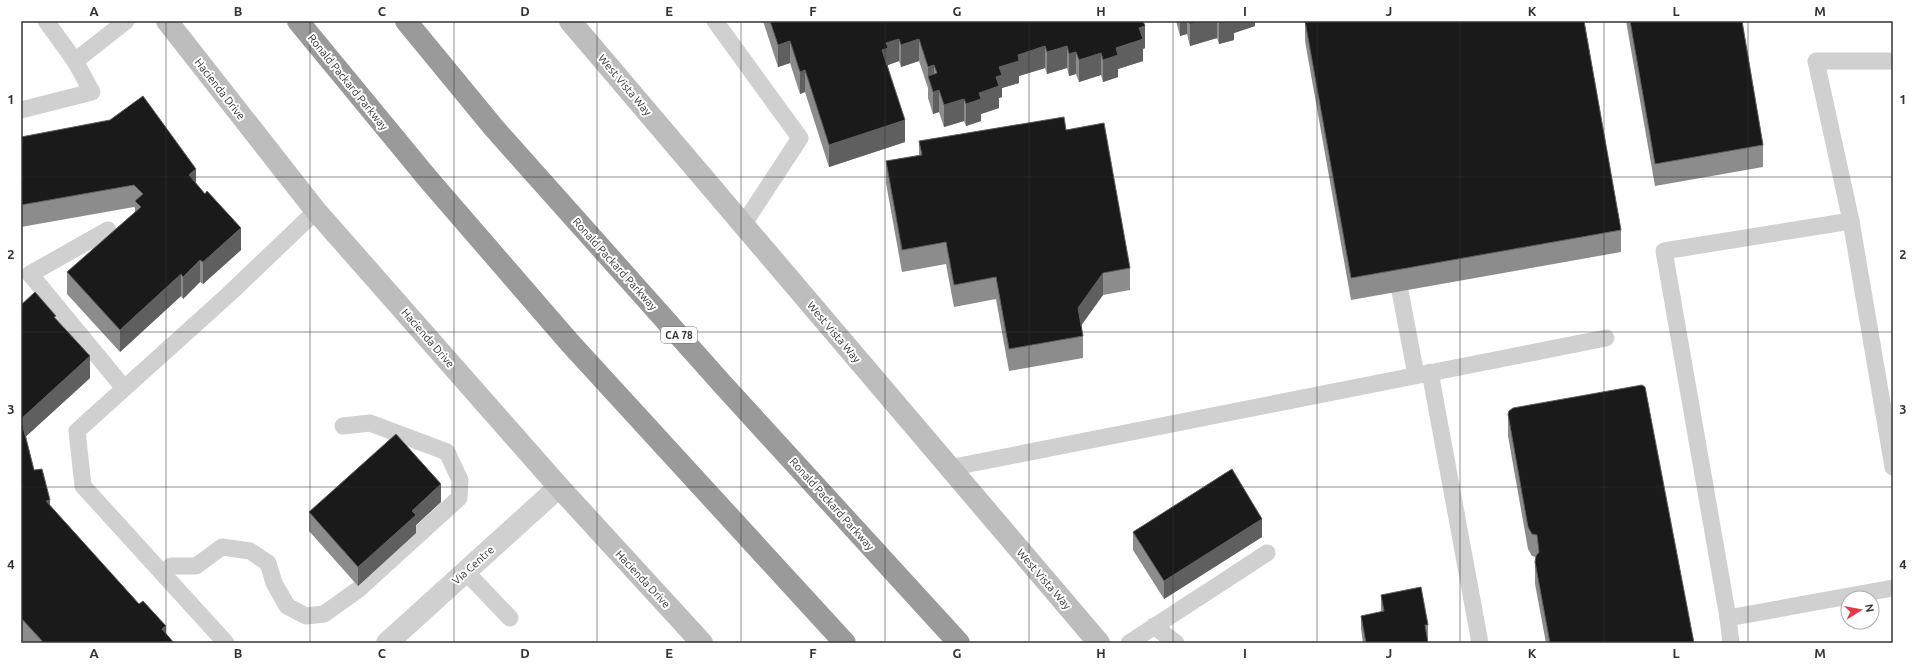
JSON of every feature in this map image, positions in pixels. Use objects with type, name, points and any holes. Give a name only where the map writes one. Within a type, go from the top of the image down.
[{"type":"highway","name":"Ronald Packard Parkway","points":[[298,21],[429,180],[565,337],[845,643]]},
{"type":"highway","name":"Ronald Packard Parkway","points":[[406,21],[494,128],[725,387],[959,643]]},
{"type":"main road","name":"Hacienda Drive","points":[[167,21],[316,211],[559,487],[702,643]]},
{"type":"main road","name":"West Vista Way","points":[[570,21],[1099,643]]},
{"type":"street","name":"Via Centre","points":[[387,643],[559,487]]},
{"type":"lane","points":[[21,110],[92,92],[75,61],[46,21]]},
{"type":"lane","points":[[75,61],[126,21]]},
{"type":"lane","points":[[715,21],[800,138],[743,224]]},
{"type":"lane","points":[[1893,61],[1816,61],[1851,221],[1893,467]]},
{"type":"lane","points":[[226,643],[83,486],[77,431],[228,295],[316,211]]},
{"type":"lane","points":[[1731,643],[1728,618],[1664,251],[1851,221]]},
{"type":"lane","points":[[108,230],[26,275],[124,388]]},
{"type":"lane","points":[[1400,292],[1423,374],[1480,643]]},
{"type":"lane","points":[[949,468],[1606,338]]},
{"type":"lane","points":[[171,566],[196,566],[222,547],[250,551],[268,563],[274,583],[287,606],[306,616],[324,614],[359,589],[459,498],[460,480],[447,452],[370,423],[343,426]]},
{"type":"lane","points":[[1129,643],[1267,553]]},
{"type":"lane","points":[[466,572],[510,618]]},
{"type":"lane","points":[[1728,618],[1893,588]]},
{"type":"lane","points":[[1154,626],[1176,643]]},
{"type":"building","points":[[770,21],[1143,21],[1145,26],[1139,28],[1143,39],[1116,48],[1118,55],[1103,60],[1101,53],[1079,60],[1076,52],[1069,54],[1067,46],[1047,52],[1045,46],[1018,55],[1019,61],[999,67],[1002,75],[996,77],[999,86],[979,93],[981,99],[966,104],[964,99],[944,105],[939,90],[933,92],[928,76],[937,73],[934,65],[928,67],[919,39],[901,45],[899,39],[886,43],[888,48],[882,50],[905,120],[829,145],[805,70],[800,72],[790,41],[778,45]]},
{"type":"building","points":[[1189,21],[1200,21],[1190,24]]},
{"type":"building","points":[[1305,21],[1584,21],[1621,230],[1351,278]]},
{"type":"building","points":[[1630,21],[1742,21],[1763,145],[1655,164]]},
{"type":"building","points":[[143,96],[196,169],[189,175],[205,194],[207,191],[241,228],[203,262],[200,260],[183,277],[181,274],[120,330],[67,272],[141,207],[135,201],[143,194],[134,185],[21,205],[21,137],[110,120]]},
{"type":"building","points":[[1064,117],[1066,130],[1104,123],[1130,268],[1103,273],[1078,308],[1083,336],[1009,349],[996,277],[954,285],[946,242],[902,250],[886,161],[922,155],[919,141]]},
{"type":"building","points":[[35,292],[56,316],[54,317],[90,356],[21,419],[21,305]]},
{"type":"building","points":[[1642,385],[1645,387],[1694,643],[1550,643],[1535,562],[1536,556],[1539,552],[1537,535],[1532,534],[1528,527],[1508,414],[1509,411],[1513,408]]},
{"type":"building","points":[[21,419],[34,470],[42,469],[50,500],[46,501],[139,604],[143,601],[166,626],[162,629],[174,643],[44,643],[21,618]]},
{"type":"building","points":[[396,434],[441,484],[412,511],[416,515],[358,567],[309,512]]},
{"type":"building","points":[[1232,469],[1262,519],[1164,581],[1133,532]]},
{"type":"building","points":[[1421,587],[1428,625],[1425,625],[1428,643],[1366,643],[1361,616],[1384,611],[1381,595]]}]
